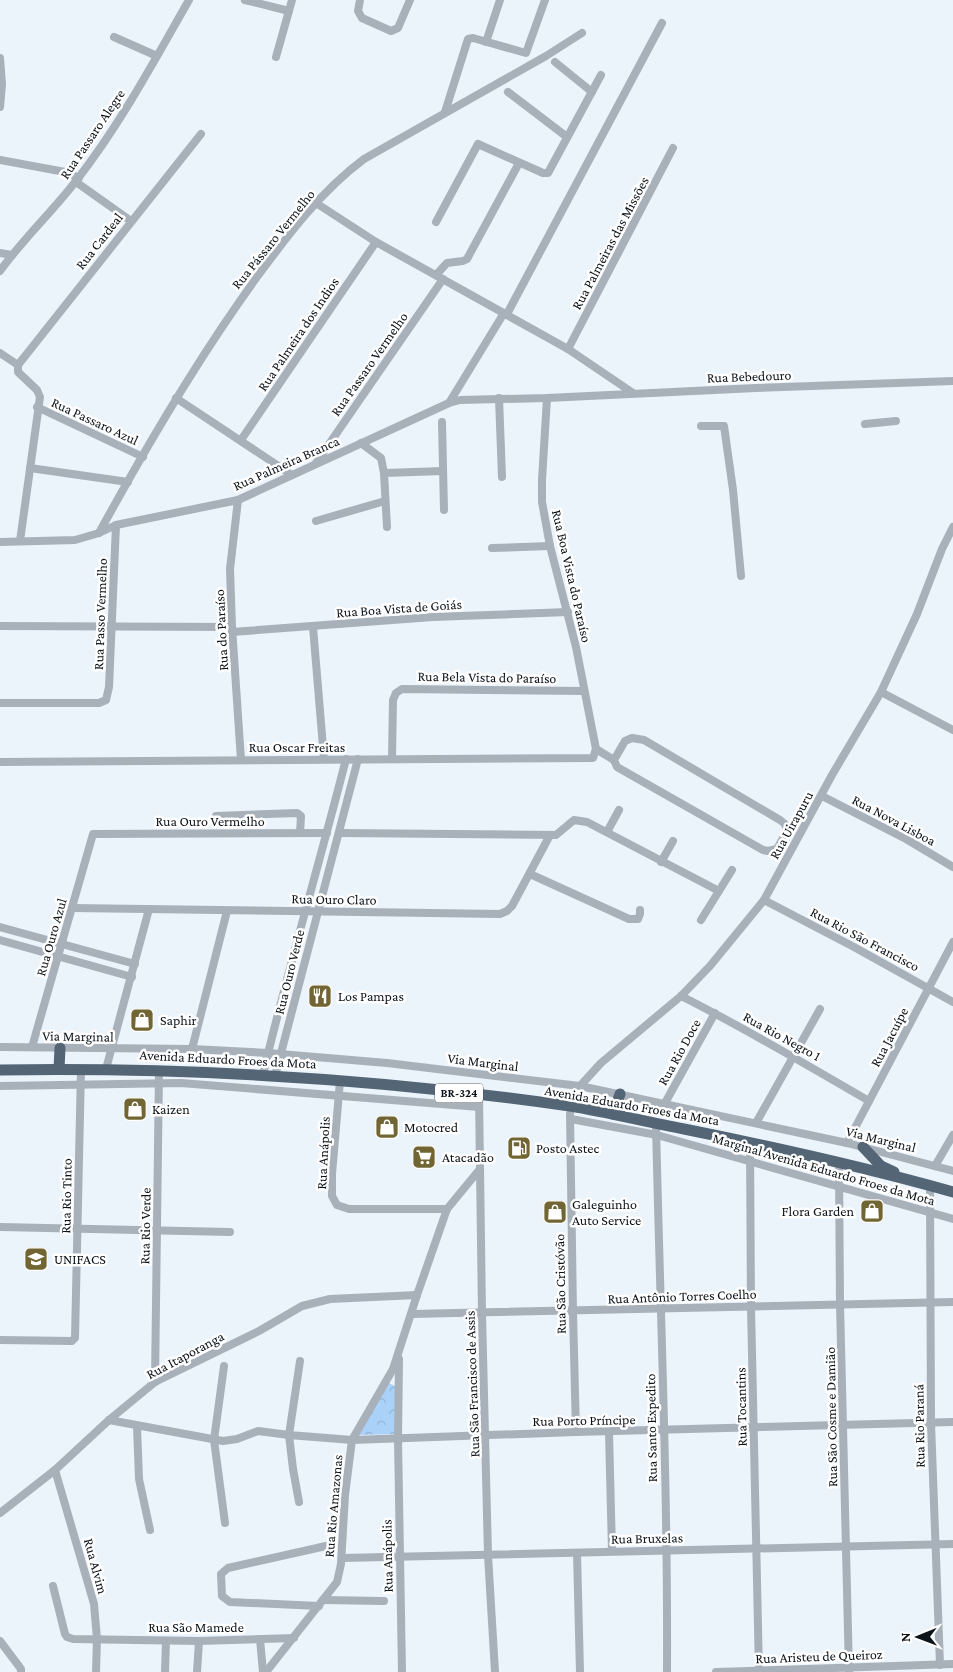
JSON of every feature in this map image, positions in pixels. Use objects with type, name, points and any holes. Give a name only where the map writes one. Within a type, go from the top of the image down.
[{"type":"highway","points":[[59,1069],[60,1048]]},
{"type":"highway","name":"Avenida Eduardo Froes da Mota","points":[[0,1070],[81,1068],[269,1075],[340,1081],[479,1101],[570,1106],[612,1114],[656,1129],[750,1142],[839,1162],[953,1192]]},
{"type":"highway","points":[[612,1114],[620,1094]]},
{"type":"highway","points":[[863,1147],[881,1166],[911,1181]]},
{"type":"street","name":"Rua Passaro Alegre","points":[[0,271],[77,180],[118,122],[189,0]]},
{"type":"street","points":[[245,0],[289,11]]},
{"type":"street","points":[[276,57],[292,0]]},
{"type":"street","points":[[360,0],[358,7],[362,18],[393,31],[398,28],[410,0]]},
{"type":"street","points":[[486,42],[500,0]]},
{"type":"street","points":[[445,112],[468,39],[473,38],[523,53],[527,52],[544,0]]},
{"type":"street","points":[[449,403],[505,313],[662,23]]},
{"type":"street","name":"Rua Pássaro Vermelho","points":[[99,533],[176,398],[232,310],[274,253],[316,203],[340,178],[364,159],[546,56],[582,33]]},
{"type":"street","points":[[114,36],[157,56]]},
{"type":"street","points":[[0,58],[2,84],[0,106]]},
{"type":"street","points":[[555,62],[592,92]]},
{"type":"street","points":[[436,222],[476,145],[482,145],[519,163],[543,173],[548,173],[601,75]]},
{"type":"street","points":[[508,92],[566,137]]},
{"type":"street","name":"Rua Cardeal","points":[[18,365],[202,134]]},
{"type":"street","name":"Rua Palmeiras das Missões","points":[[568,349],[674,148]]},
{"type":"street","points":[[0,160],[66,172],[131,221]]},
{"type":"street","points":[[440,277],[447,263],[467,259],[519,163]]},
{"type":"street","points":[[316,203],[376,242],[568,349],[633,393]]},
{"type":"street","name":"Rua Palmeira dos Indios","points":[[241,440],[376,242]]},
{"type":"street","points":[[0,253],[12,255]]},
{"type":"street","name":"Rua Passaro Vermelho","points":[[316,463],[440,277]]},
{"type":"street","points":[[0,353],[18,365],[18,372],[39,393],[20,541]]},
{"type":"street","name":"Rua Bebedouro","points":[[547,398],[953,381]]},
{"type":"street","points":[[176,398],[292,475]]},
{"type":"street","name":"Rua Palmeira Branca","points":[[0,542],[68,541],[99,533],[116,525],[238,500],[449,403],[471,398],[547,398]]},
{"type":"street","points":[[499,398],[502,477]]},
{"type":"street","name":"Rua Boa Vista do Paraíso","points":[[547,398],[542,502],[550,546],[568,612],[596,749]]},
{"type":"street","name":"Rua Passaro Azul","points":[[37,407],[143,457]]},
{"type":"street","points":[[865,424],[896,421]]},
{"type":"street","points":[[442,422],[444,510]]},
{"type":"street","points":[[701,426],[724,426],[733,490],[741,576]]},
{"type":"street","points":[[361,443],[380,456],[384,473],[388,527]]},
{"type":"street","points":[[30,468],[128,482]]},
{"type":"street","points":[[384,473],[443,472]]},
{"type":"street","name":"Rua do Paraíso","points":[[238,500],[230,569],[232,630],[241,760]]},
{"type":"street","points":[[316,521],[385,501]]},
{"type":"street","name":"Rua Passo Vermelho","points":[[0,703],[103,702],[108,693],[116,525]]},
{"type":"street","name":"Rua Uirapuru","points":[[580,1086],[601,1063],[681,996],[710,966],[764,900],[832,775],[881,692],[917,614],[942,549],[953,527]]},
{"type":"street","points":[[492,548],[550,546]]},
{"type":"street","name":"Rua Boa Vista de Goiás","points":[[0,626],[232,630],[313,627],[433,617],[568,612]]},
{"type":"street","points":[[313,627],[324,759]]},
{"type":"street","name":"Rua Bela Vista do Paraíso","points":[[392,759],[393,700],[396,693],[402,689],[584,691]]},
{"type":"street","points":[[881,692],[953,730]]},
{"type":"street","points":[[596,749],[614,760],[622,770],[763,850],[777,849],[786,836],[787,828],[780,820],[644,740],[637,738],[628,739],[614,760]]},
{"type":"street","name":"Rua Oscar Freitas","points":[[0,762],[593,758],[596,749]]},
{"type":"street","name":"Rua Ouro Verde","points":[[269,1075],[268,1053],[304,911],[346,759]]},
{"type":"street","name":"Rua Ouro Verde","points":[[269,1075],[280,1054],[358,759]]},
{"type":"street","name":"Rua Nova Lisboa","points":[[822,796],[906,839],[953,867]]},
{"type":"street","points":[[608,832],[619,810]]},
{"type":"street","points":[[216,816],[297,813],[301,816],[300,833]]},
{"type":"street","points":[[338,833],[550,835],[560,834],[572,822],[578,820],[608,832],[718,891]]},
{"type":"street","name":"Rua Ouro Vermelho","points":[[93,834],[327,833]]},
{"type":"street","name":"Rua Ouro Azul","points":[[32,1047],[93,834]]},
{"type":"street","name":"Rua Ouro Claro","points":[[72,908],[500,914],[512,906],[550,835]]},
{"type":"street","points":[[661,862],[673,841]]},
{"type":"street","points":[[701,920],[732,870]]},
{"type":"street","points":[[530,874],[629,919],[638,919],[640,910]]},
{"type":"street","name":"Rua Rio São Francisco","points":[[764,900],[953,1002]]},
{"type":"street","points":[[106,1069],[149,909]]},
{"type":"street","points":[[192,1049],[227,910]]},
{"type":"street","points":[[0,927],[135,964]]},
{"type":"street","points":[[0,940],[132,977]]},
{"type":"street","name":"Rua Jacuípe","points":[[847,1143],[953,942]]},
{"type":"street","name":"Rua Rio Negro 1","points":[[681,996],[794,1057],[869,1101]]},
{"type":"street","points":[[756,1123],[820,1009]]},
{"type":"street","name":"Rua Rio Doce","points":[[665,1103],[715,1013]]},
{"type":"street","name":"Via Marginal","points":[[0,1047],[192,1049],[268,1053],[416,1066],[580,1086],[847,1143],[953,1171]]},
{"type":"street","name":"Rua Rio Tinto","points":[[0,1340],[74,1340],[81,1068]]},
{"type":"street","name":"Rua Rio Verde","points":[[155,1382],[159,1070]]},
{"type":"street","name":"Rua Anápolis","points":[[340,1081],[332,1174],[332,1196],[337,1205],[350,1209],[447,1209]]},
{"type":"street","points":[[0,1086],[159,1083],[339,1095],[479,1101]]},
{"type":"street","name":"Rua São Francisco de Assis","points":[[479,1101],[488,1555],[495,1672]]},
{"type":"street","name":"Rua São Cristóvão","points":[[570,1106],[576,1432]]},
{"type":"street","name":"Marginal Avenida Eduardo Froes da Mota","points":[[570,1119],[656,1129],[749,1162],[953,1219]]},
{"type":"street","name":"Rua Santo Expedito","points":[[656,1129],[662,1310],[663,1431],[668,1550],[667,1672]]},
{"type":"street","points":[[935,1166],[953,1135]]},
{"type":"street","name":"Rua Tocantins","points":[[750,1142],[751,1307],[759,1671]]},
{"type":"street","name":"Rua São Cosme e Damião","points":[[839,1162],[840,1304],[849,1670]]},
{"type":"street","name":"Rua Rio Amazonas","points":[[264,1672],[294,1638],[337,1582],[342,1558],[345,1495],[352,1440],[393,1369],[400,1353],[417,1296],[447,1209],[480,1168]]},
{"type":"street","name":"Rua Rio Paraná","points":[[930,1186],[931,1423],[940,1665]]},
{"type":"street","points":[[0,1228],[230,1232]]},
{"type":"street","name":"Rua Itaporanga","points":[[0,1513],[55,1470],[109,1420],[155,1382],[310,1304],[330,1299],[417,1296]]},
{"type":"street","name":"Rua Antônio Torres Coelho","points":[[412,1314],[573,1312],[953,1302]]},
{"type":"street","name":"Rua Anápolis","points":[[400,1353],[398,1439],[402,1672]]},
{"type":"street","points":[[299,1502],[289,1435],[300,1361]]},
{"type":"street","points":[[224,1366],[214,1440],[218,1482],[226,1523]]},
{"type":"street","name":"Rua Porto Príncipe","points":[[109,1420],[214,1440],[232,1441],[258,1431],[352,1440],[953,1422]]},
{"type":"street","points":[[137,1426],[139,1479],[150,1530]]},
{"type":"street","points":[[610,1432],[612,1551]]},
{"type":"street","name":"Rua Alvim","points":[[55,1470],[94,1604],[97,1639],[96,1672]]},
{"type":"street","name":"Rua Bruxelas","points":[[342,1558],[953,1544]]},
{"type":"street","points":[[326,1546],[228,1568],[221,1574],[222,1596],[230,1602],[321,1603],[384,1601]]},
{"type":"street","points":[[577,1553],[580,1672]]},
{"type":"street","name":"Rua São Mamede","points":[[53,1586],[67,1637],[73,1639],[199,1641],[294,1638]]},
{"type":"street","name":"Rua Rio Amazonas","points":[[260,1639],[264,1672]]},
{"type":"street","points":[[0,1641],[21,1669],[21,1672]]},
{"type":"street","points":[[165,1672],[166,1641]]},
{"type":"street","points":[[197,1672],[199,1641]]},
{"type":"street","name":"Rua Aristeu de Queiroz","points":[[716,1672],[849,1670],[953,1664]]},
{"type":"green space","points":[[389,1383],[395,1386],[396,1434],[357,1435]]},
{"type":"place","name":"Los Pampas","points":[[320,996]]},
{"type":"place","name":"Saphir","points":[[142,1020]]},
{"type":"place","name":"Kaizen","points":[[135,1109]]},
{"type":"place","name":"Motocred","points":[[387,1127]]},
{"type":"place","name":"Posto Astec","points":[[519,1148]]},
{"type":"place","name":"Atacadão","points":[[424,1157]]},
{"type":"place","name":"Flora Garden","points":[[872,1211]]},
{"type":"place","name":"Galeguinho Auto Service","points":[[555,1212]]},
{"type":"place","name":"UNIFACS","points":[[36,1259]]}]
